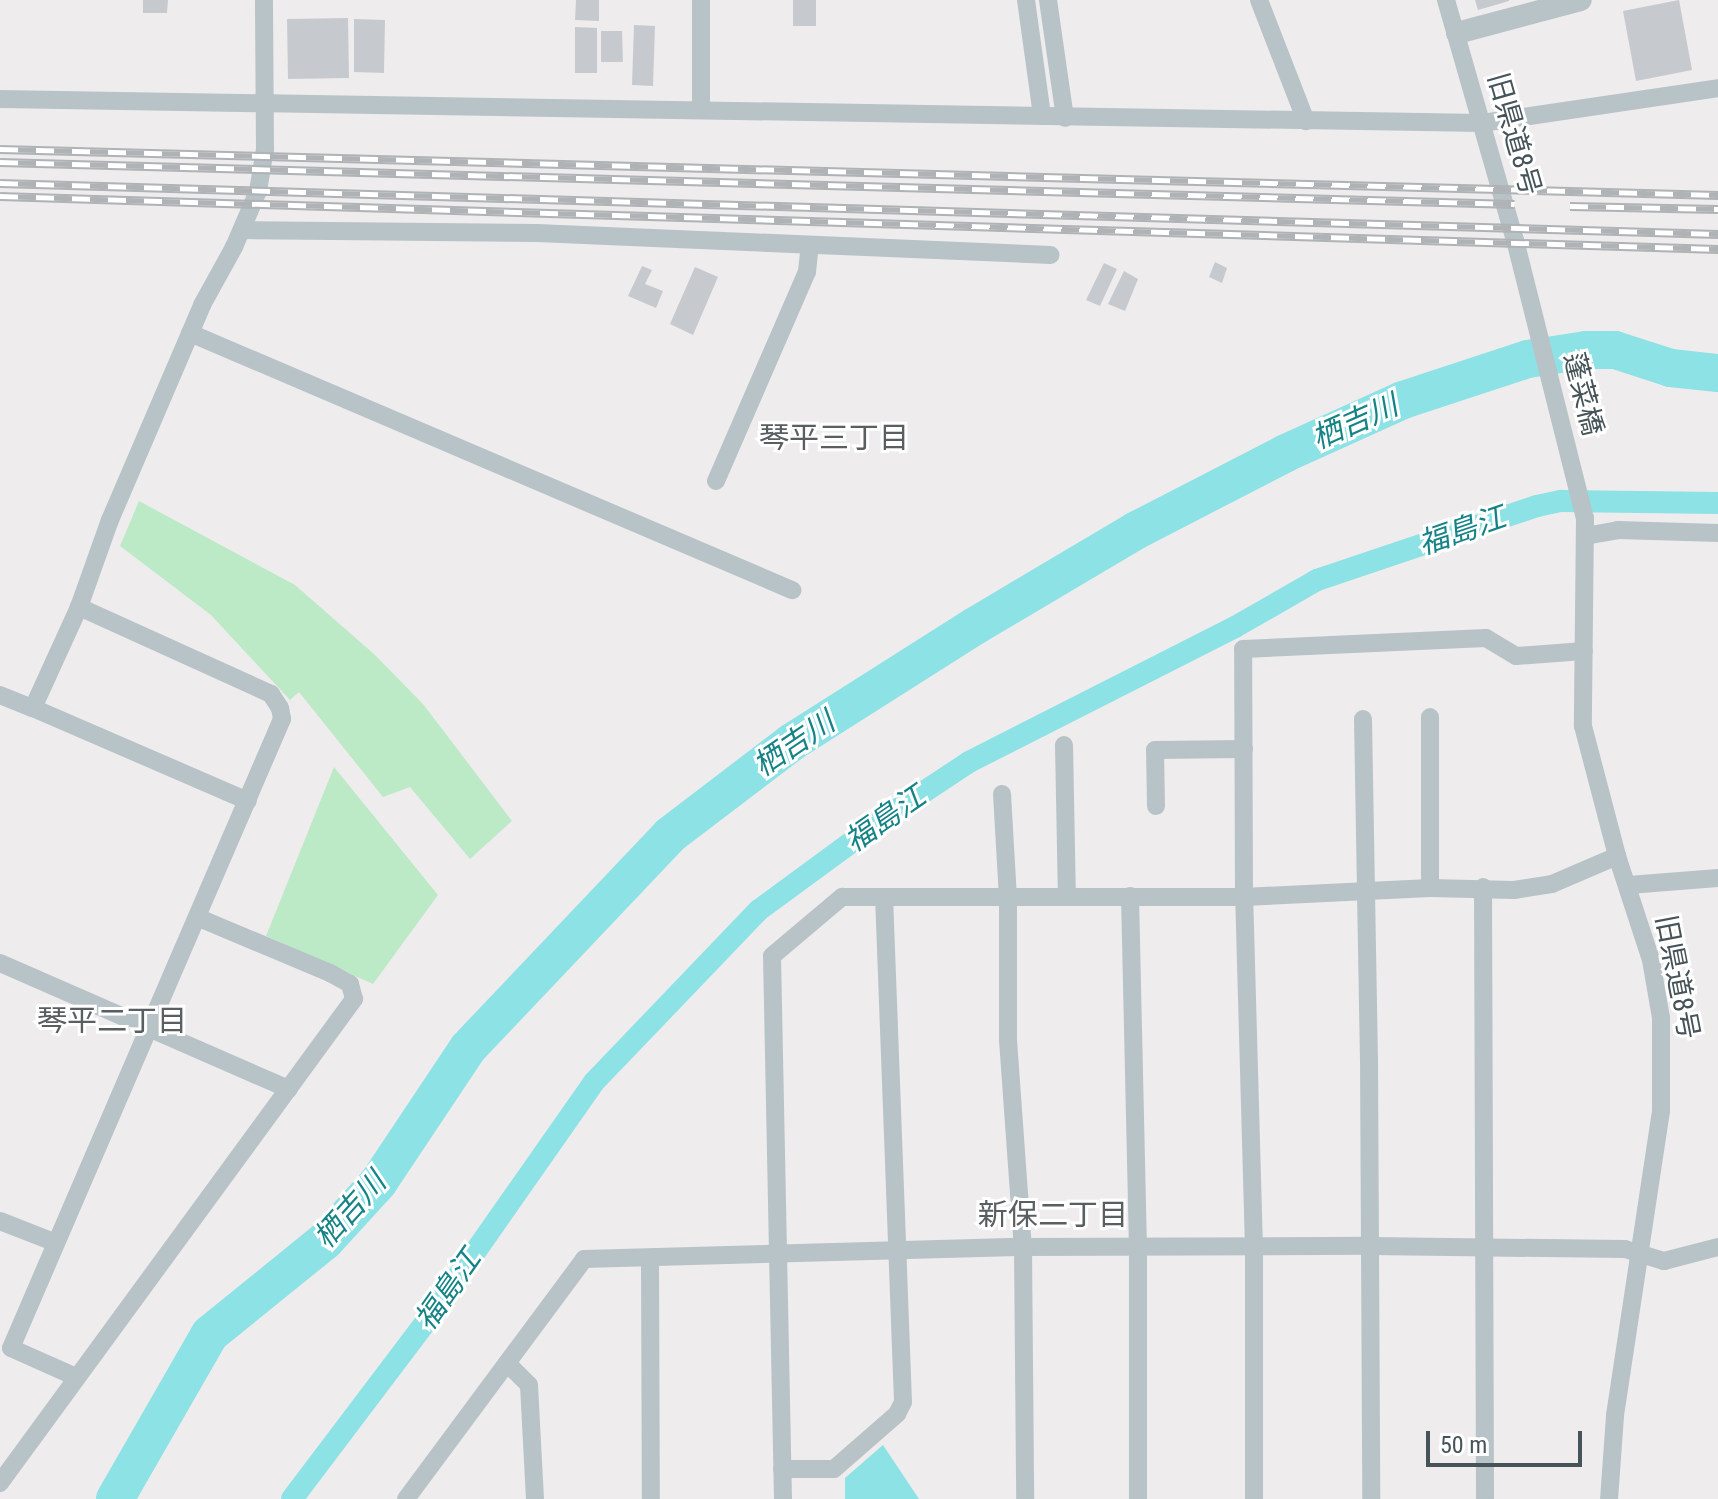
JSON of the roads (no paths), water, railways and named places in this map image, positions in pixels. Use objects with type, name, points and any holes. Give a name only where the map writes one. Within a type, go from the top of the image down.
[{"type":"street","points":[[33,708],[79,607],[110,520],[190,333],[242,230],[258,191],[265,149],[262,103],[264,0]]},
{"type":"street","points":[[701,0],[701,109]]},
{"type":"street","points":[[1026,0],[1042,116]]},
{"type":"street","points":[[1048,0],[1065,118]]},
{"type":"street","points":[[1259,0],[1306,121]]},
{"type":"street","name":"旧県道8号","points":[[1446,0],[1526,284]]},
{"type":"street","points":[[1457,33],[1581,0]]},
{"type":"street","points":[[0,99],[1482,123],[1718,88]]},
{"type":"street","points":[[242,230],[537,233],[1051,255]]},
{"type":"street","points":[[716,481],[807,272],[810,245]]},
{"type":"street","name":"蓬菜橋","points":[[1526,284],[1575,475],[1585,527]]},
{"type":"street","points":[[190,333],[792,590]]},
{"type":"street","points":[[1585,527],[1718,533]]},
{"type":"street","name":"旧県道8号","points":[[1585,527],[1583,726],[1617,856],[1651,960],[1664,1056],[1661,1111],[1615,1416],[1609,1499]]},
{"type":"street","points":[[76,1377],[11,1348],[54,1242],[199,918],[282,719],[280,708],[271,694],[79,607]]},
{"type":"street","points":[[1254,1499],[1254,1249],[1244,897],[1243,649],[1486,638],[1516,656],[1584,651]]},
{"type":"street","points":[[0,695],[248,801]]},
{"type":"street","points":[[1430,717],[1430,888]]},
{"type":"street","points":[[1363,719],[1371,1246],[1371,1499]]},
{"type":"street","points":[[1064,745],[1067,896]]},
{"type":"street","points":[[1156,806],[1155,750],[1244,749]]},
{"type":"street","points":[[1002,794],[1008,897],[1008,1040],[1023,1247],[1025,1499]]},
{"type":"street","points":[[783,1499],[772,956],[842,897],[1244,897],[1430,888],[1514,890],[1552,884],[1617,856]]},
{"type":"street","points":[[1629,885],[1718,878]]},
{"type":"street","points":[[1483,887],[1485,1499]]},
{"type":"street","points":[[1130,896],[1138,1249],[1138,1499]]},
{"type":"street","points":[[782,1469],[834,1469],[901,1409],[904,1394],[895,1250],[884,897]]},
{"type":"street","points":[[0,1482],[354,999],[355,991],[330,973],[199,918]]},
{"type":"street","points":[[0,963],[289,1089]]},
{"type":"street","points":[[0,1221],[54,1242]]},
{"type":"street","points":[[406,1499],[584,1259],[1023,1247],[1254,1249],[1371,1246],[1641,1252],[1664,1261],[1718,1247]]},
{"type":"street","points":[[650,1259],[651,1499]]},
{"type":"street","points":[[507,1363],[529,1385],[535,1499]]},
{"type":"water","points":[[883,1445],[919,1499],[845,1499],[845,1478]]},
{"type":"waterway","name":"栖吉川","points":[[115,1499],[210,1334],[325,1241],[378,1183],[468,1048],[670,835],[792,742],[975,626],[1135,531],[1286,453],[1403,400],[1528,359],[1586,350],[1615,350],[1671,368],[1718,373]]},
{"type":"waterway","name":"福島江","points":[[292,1499],[426,1322],[594,1082],[759,910],[883,819],[969,762],[1235,627],[1317,580],[1537,506],[1561,501],[1718,503]]},
{"type":"railway","points":[[0,149],[1718,195]]},
{"type":"railway","points":[[0,162],[1514,204]]},
{"type":"railway","points":[[0,183],[1718,234]]},
{"type":"railway","points":[[0,196],[1718,249]]},
{"type":"railway","points":[[1570,206],[1718,209]]},
{"type":"district","name":"琴平三丁目","points":[[834,438]]},
{"type":"district","name":"琴平二丁目","points":[[112,1021]]},
{"type":"district","name":"新保二丁目","points":[[1053,1215]]}]
